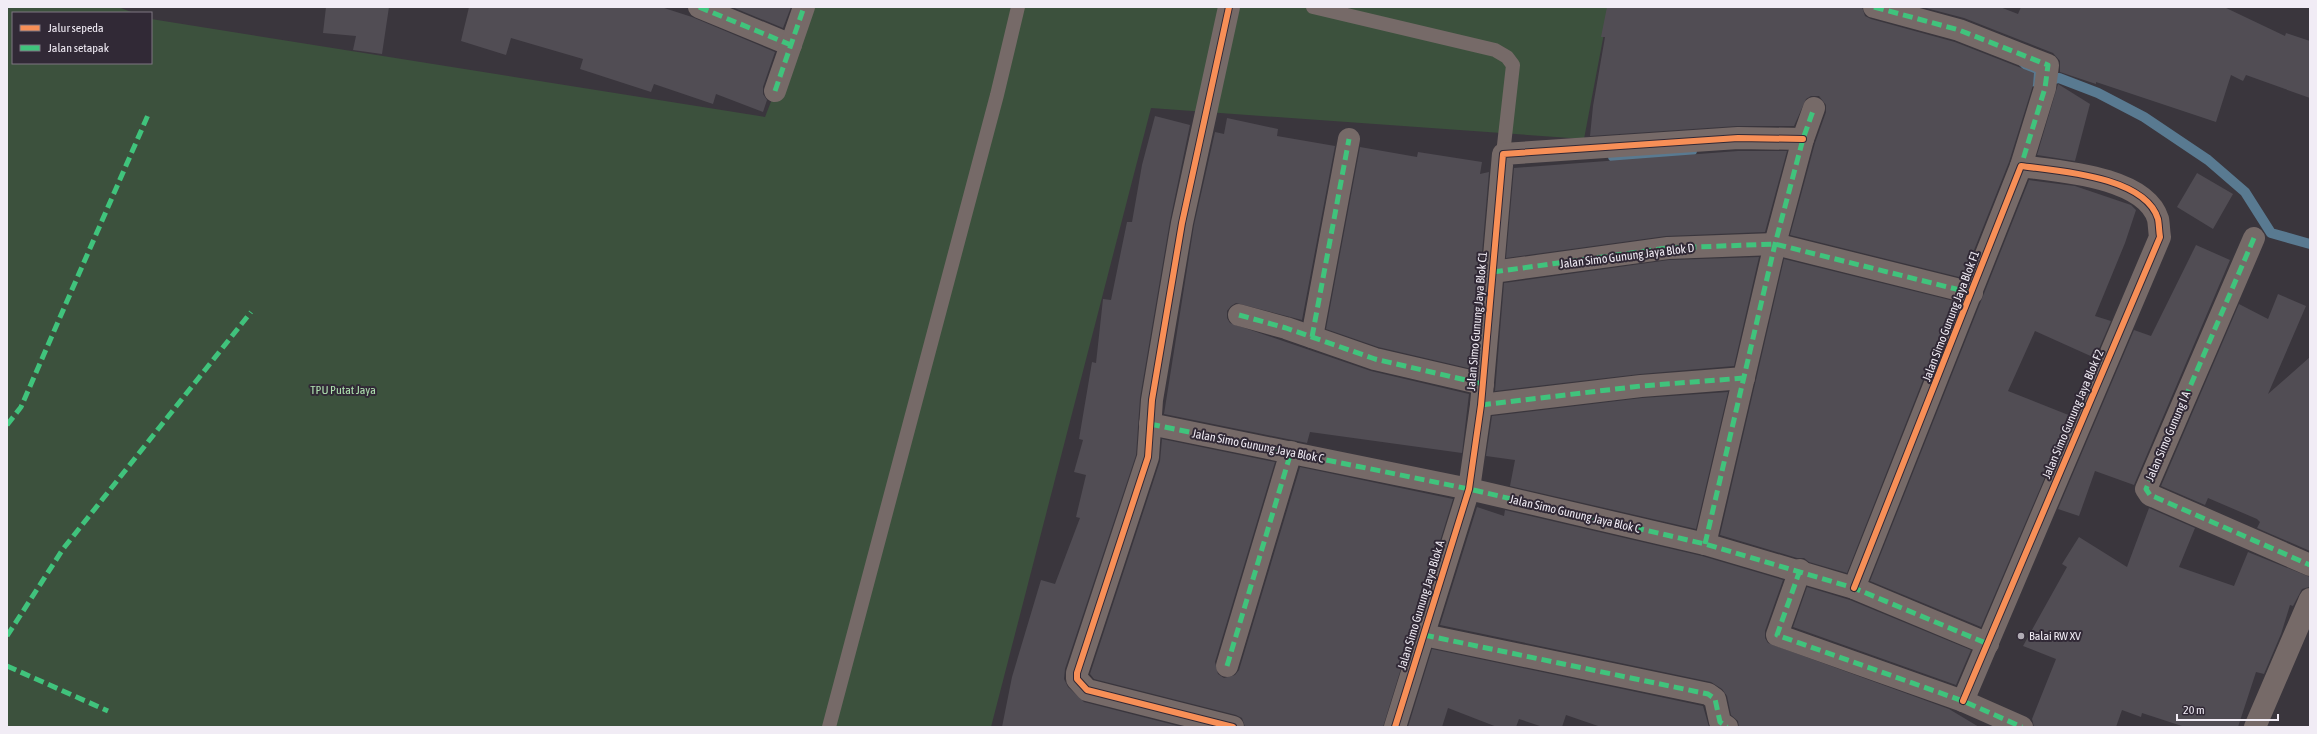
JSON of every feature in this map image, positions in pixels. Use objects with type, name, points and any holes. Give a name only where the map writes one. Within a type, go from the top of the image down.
[{"type":"street","points":[[699,7],[791,45]]},
{"type":"street","points":[[775,91],[804,7]]},
{"type":"street","points":[[1229,7],[1182,223],[1152,400],[1148,457],[1077,672],[1077,679],[1087,690],[1233,727]]},
{"type":"street","name":"Jalan Simo Gunung Jaya Blok F1","points":[[1854,588],[2021,166],[2047,80],[2048,65],[1959,30],[1874,7]]},
{"type":"street","points":[[1705,544],[1775,244],[1803,139],[1814,108]]},
{"type":"street","points":[[1312,337],[1349,139]]},
{"type":"street","points":[[1503,154],[1729,139],[1803,139]]},
{"type":"street","name":"Jalan Simo Gunung Jaya Blok C1","points":[[1469,489],[1481,405],[1503,154]]},
{"type":"street","name":"Jalan Simo Gunung Jaya Blok F2","points":[[1963,701],[2160,237],[2158,218],[2150,205],[2139,195],[2102,177],[2021,166]]},
{"type":"street","name":"Jalan Simo Gunung I A","points":[[2254,238],[2146,489],[2150,495],[2310,565]]},
{"type":"street","name":"Jalan Simo Gunung Jaya Blok D","points":[[1493,272],[1668,248],[1775,244],[1972,293]]},
{"type":"street","points":[[1240,315],[1312,337],[1375,359],[1483,384]]},
{"type":"street","points":[[1481,405],[1641,386],[1744,378]]},
{"type":"street","name":"Jalan Simo Gunung Jaya Blok C","points":[[1150,424],[1469,489],[1705,544],[1800,570],[1854,588],[1988,644]]},
{"type":"street","points":[[1227,666],[1291,452]]},
{"type":"street","name":"Jalan Simo Gunung Jaya Blok A","points":[[1395,727],[1469,489]]},
{"type":"street","points":[[1800,570],[1777,635],[1963,701],[2021,727]]},
{"type":"street","points":[[2255,727],[2310,599]]},
{"type":"street","points":[[1424,635],[1708,694],[1715,699],[1720,722],[1727,727]]},
{"type":"lane","points":[[829,727],[995,103],[1018,7]]},
{"type":"lane","points":[[1313,7],[1495,50],[1507,57],[1513,65],[1503,154]]},
{"type":"green space","name":"TPU Putat Jaya","points":[[7,7],[118,7],[131,12],[12,12],[12,64],[152,64],[152,19],[765,117],[808,7],[1609,7],[1584,139],[1151,108],[991,727],[7,727]]},
{"type":"building","points":[[326,7],[389,7],[382,54],[353,50],[356,36],[323,33]]},
{"type":"building","points":[[469,7],[661,7],[692,17],[775,52],[763,87],[763,94],[767,100],[763,112],[716,94],[713,104],[654,84],[651,92],[580,69],[583,59],[511,38],[506,55],[461,41]]},
{"type":"building","points":[[732,7],[791,7],[783,28]]},
{"type":"building","points":[[1607,7],[1862,7],[1865,16],[1871,19],[1955,42],[2034,73],[2033,85],[2009,162],[1963,278],[1790,235],[1815,143],[1826,112],[1826,105],[1819,96],[1811,96],[1806,99],[1794,126],[1737,126],[1590,136],[1593,106],[1605,37],[1601,37]]},
{"type":"building","points":[[1922,7],[2000,7],[2018,14],[2021,7],[2224,7],[2285,36],[2286,33],[2310,41],[2310,98],[2246,75],[2243,81],[2231,75],[2216,122],[2096,82],[2096,84],[2060,72],[2060,61],[2053,53],[1964,18]]},
{"type":"building","points":[[2058,84],[2090,104],[2075,161],[2037,155]]},
{"type":"building","points":[[1155,116],[1190,125],[1170,221],[1140,398],[1136,455],[1065,669],[1064,679],[1068,687],[1084,702],[1182,727],[1002,727],[1012,677],[1041,580],[1055,584],[1080,518],[1076,517],[1086,475],[1074,472],[1083,440],[1079,439],[1092,362],[1096,363],[1103,299],[1111,300],[1127,222],[1132,222],[1142,165]]},
{"type":"building","points":[[1227,118],[1278,129],[1277,136],[1335,146],[1302,320],[1236,303],[1227,311],[1227,318],[1230,323],[1371,371],[1469,394],[1462,453],[1310,432],[1307,443],[1164,414],[1194,225],[1215,132],[1224,134]]},
{"type":"building","points":[[1360,147],[1417,157],[1418,152],[1482,162],[1480,174],[1489,172],[1472,369],[1378,347],[1326,329]]},
{"type":"building","points":[[1738,151],[1787,151],[1765,232],[1666,236],[1506,258],[1514,168]]},
{"type":"building","points":[[2197,173],[2233,194],[2213,229],[2177,207]]},
{"type":"building","points":[[2029,180],[2075,186],[2131,205],[2136,210],[2125,243],[2095,316],[2111,321],[2095,358],[2035,331],[2008,391],[2071,416],[1981,627],[1870,581]]},
{"type":"building","points":[[2196,245],[2230,260],[2134,485],[2095,471],[2079,516],[2058,509],[2134,330],[2151,336]]},
{"type":"building","points":[[1759,257],[1734,366],[1640,374],[1495,391],[1504,283],[1669,260]]},
{"type":"building","points":[[1784,259],[1954,301],[1847,573],[1809,562],[1804,558],[1797,558],[1720,535]]},
{"type":"building","points":[[2278,294],[2306,306],[2268,394],[2310,357],[2310,551],[2257,528],[2260,522],[2257,519],[2208,498],[2205,505],[2161,486],[2239,304],[2268,319]]},
{"type":"building","points":[[1728,392],[1696,529],[1510,486],[1515,460],[1486,456],[1492,416],[1642,398]]},
{"type":"building","points":[[1162,439],[1275,462],[1215,662],[1218,674],[1224,678],[1235,675],[1239,670],[1300,467],[1453,499],[1383,727],[1245,727],[1242,718],[1236,715],[1094,679],[1090,674],[1160,461]]},
{"type":"building","points":[[1477,507],[1504,516],[1505,510],[1702,556],[1783,580],[1765,631],[1765,638],[1768,643],[1949,709],[1979,727],[1739,727],[1738,721],[1731,715],[1727,696],[1722,689],[1711,682],[1440,625]]},
{"type":"building","points":[[2149,508],[2195,528],[2179,567],[2234,586],[2248,552],[2310,577],[2309,587],[2302,589],[2293,606],[2290,605],[2281,634],[2264,674],[2256,672],[2238,727],[2185,727],[2142,713],[2141,717],[2122,710],[2116,727],[2034,727],[2032,719],[2056,659],[2023,646],[2067,567],[2062,564],[2079,537],[2127,567]]},
{"type":"building","points":[[1807,587],[1850,600],[1971,650],[1956,685],[1793,627]]},
{"type":"building","points":[[1432,649],[1703,706],[1709,727],[1601,727],[1566,715],[1562,727],[1543,727],[1519,719],[1516,727],[1497,727],[1448,708],[1442,727],[1408,727]]},
{"type":"waterway","points":[[2022,61],[2042,81]]},
{"type":"waterway","points":[[2020,82],[2042,81],[2059,78],[2098,93],[2144,117],[2208,160],[2245,192],[2271,233],[2310,244]]},
{"type":"waterway","points":[[1613,157],[1658,156],[1692,151]]},
{"type":"marked path","points":[[699,7],[791,45]]},
{"type":"marked path","points":[[775,91],[804,7]]},
{"type":"marked path","points":[[1874,7],[1959,30],[2048,65],[2045,88],[2021,166]]},
{"type":"marked path","points":[[1705,544],[1775,244],[1803,139],[1814,108]]},
{"type":"marked path","points":[[7,425],[21,407],[148,115]]},
{"type":"marked path","points":[[1312,337],[1349,139]]},
{"type":"marked path","points":[[2254,238],[2146,489],[2150,495],[2310,565]]},
{"type":"marked path","points":[[1493,272],[1668,248],[1775,244],[1972,293]]},
{"type":"marked path","points":[[7,636],[63,549],[251,312]]},
{"type":"marked path","points":[[1239,315],[1286,328],[1375,359],[1483,384]]},
{"type":"marked path","points":[[1481,405],[1641,386],[1744,378]]},
{"type":"marked path","points":[[1150,424],[1469,489],[1705,544],[1854,588],[1988,644]]},
{"type":"marked path","points":[[1227,666],[1291,452]]},
{"type":"marked path","points":[[1800,570],[1777,635],[1963,701],[2022,727]]},
{"type":"marked path","points":[[1424,635],[1708,694],[1715,699],[1720,722],[1727,727]]},
{"type":"marked path","points":[[7,666],[108,711]]},
{"type":"cycle path","points":[[1229,7],[1182,223],[1152,400],[1148,457],[1077,673],[1077,679],[1087,690],[1233,727]]},
{"type":"cycle path","points":[[1395,727],[1469,489],[1481,405],[1503,154],[1738,138],[1803,139]]},
{"type":"cycle path","points":[[1854,588],[2021,166],[2056,170],[2098,178],[2136,193],[2150,205],[2158,219],[2160,237],[1963,701]]},
{"type":"place","name":"Balai RW XV","points":[[2021,636]]}]
